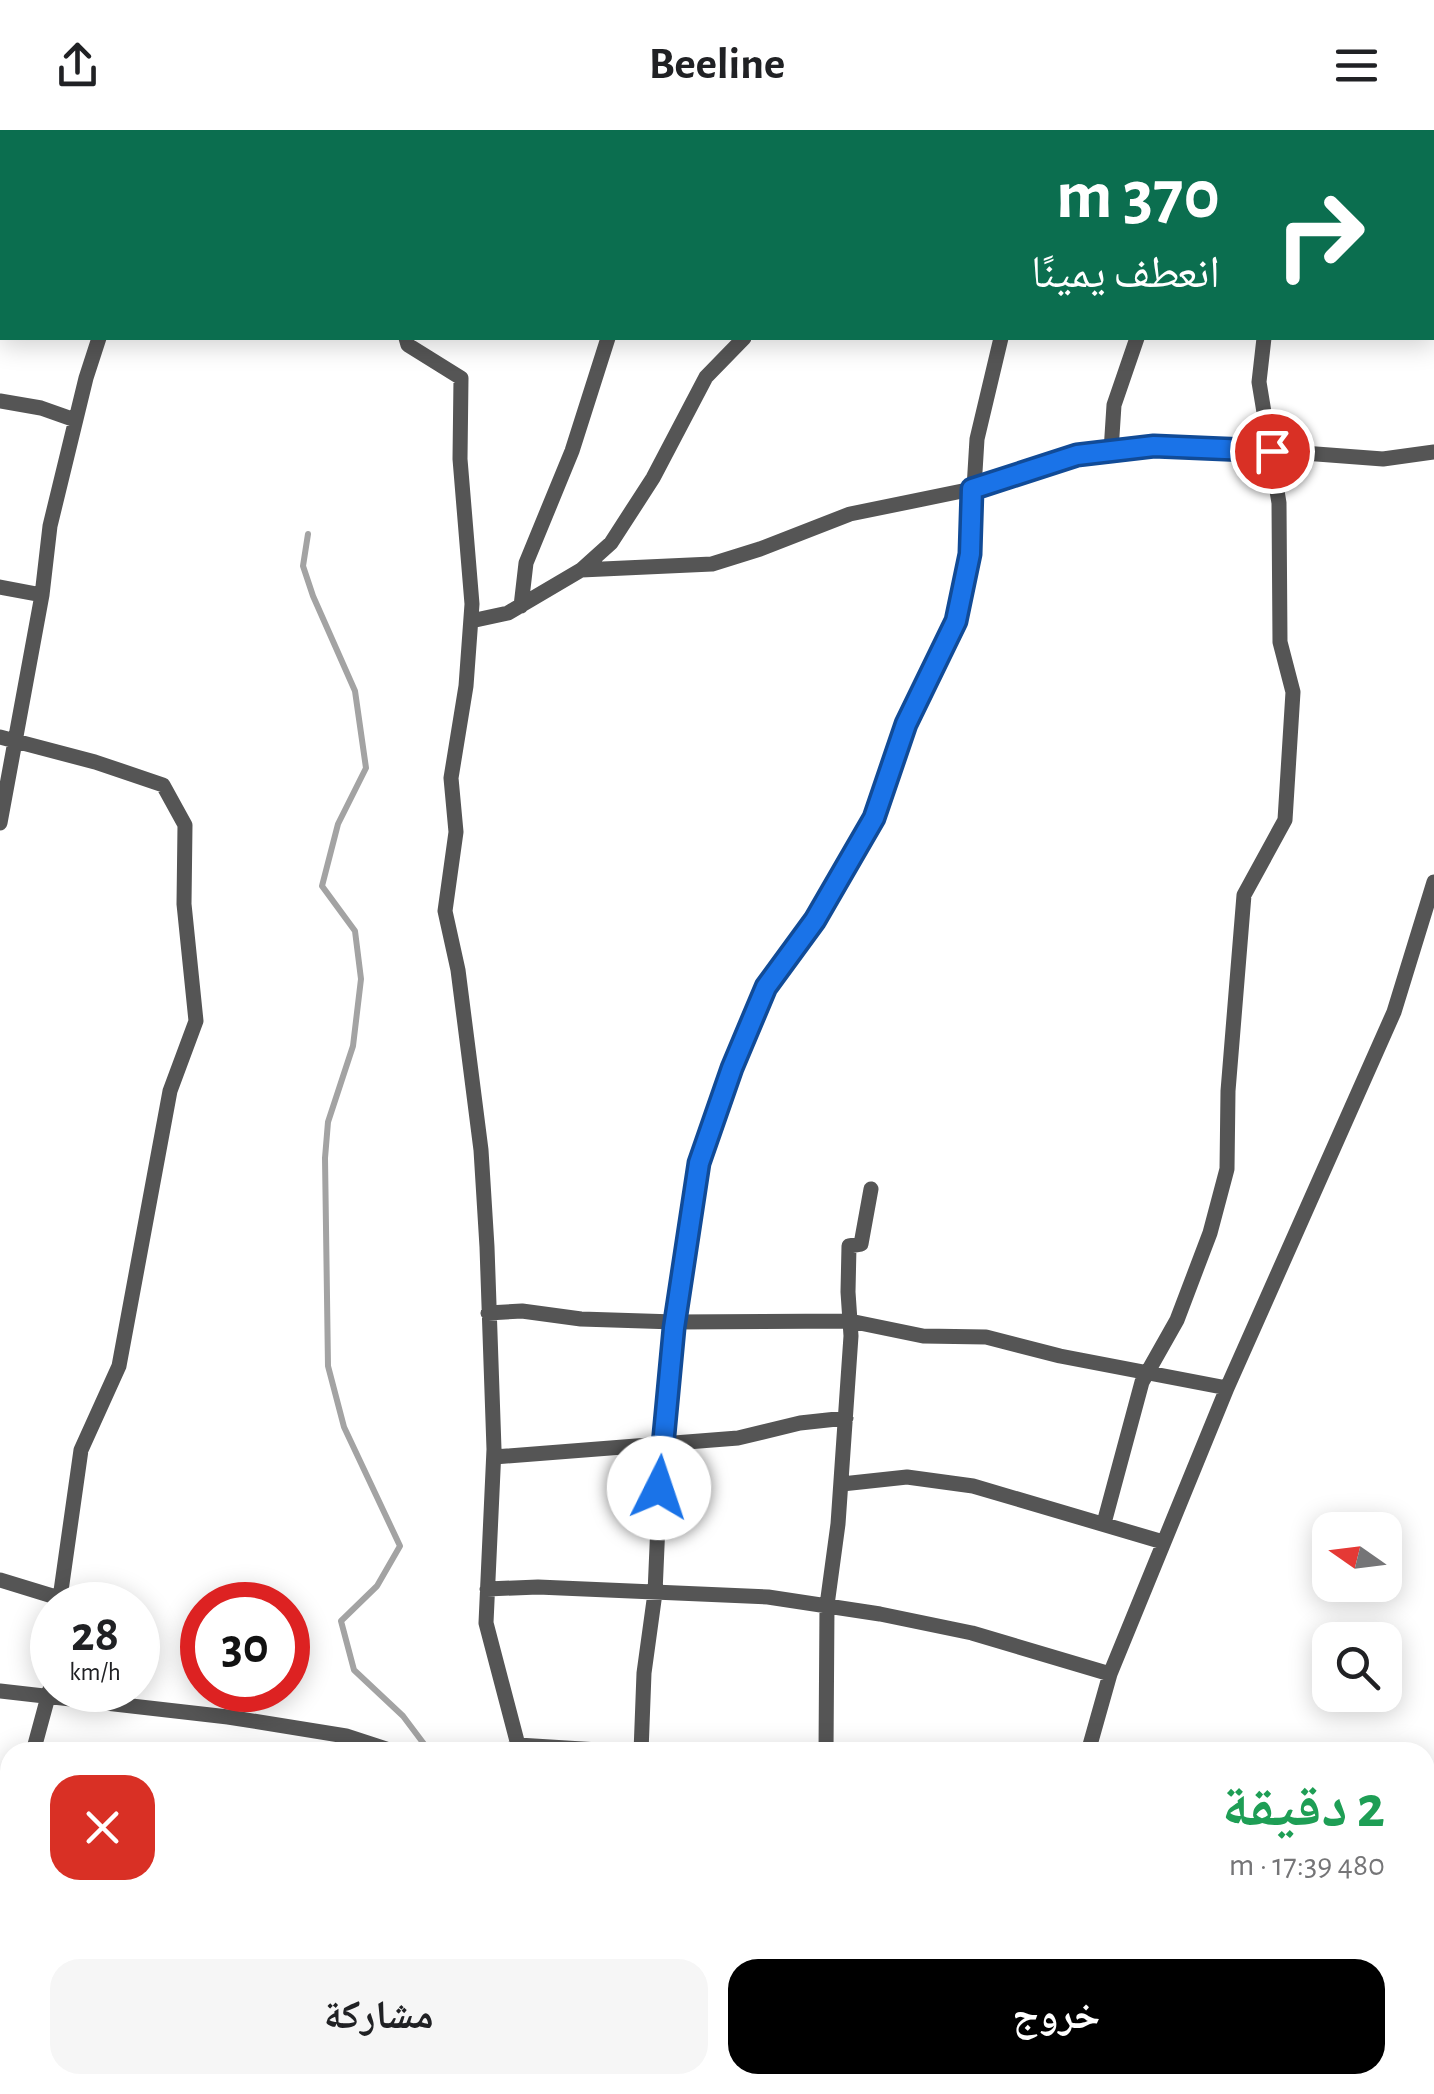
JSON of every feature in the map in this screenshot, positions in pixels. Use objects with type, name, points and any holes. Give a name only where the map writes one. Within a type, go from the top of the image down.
[{"type":"street","points":[[0,823],[8,738],[42,595],[50,526],[75,420],[99,340]]},
{"type":"street","points":[[407,340],[461,378],[460,459],[471,621],[466,686],[451,778],[456,832],[445,911],[458,970],[481,1150],[494,1457],[486,1622],[511,1742]]},
{"type":"street","points":[[521,606],[526,563],[572,451],[607,340]]},
{"type":"street","points":[[471,621],[521,606],[581,570],[611,543],[653,478],[706,378],[742,340]]},
{"type":"street","points":[[641,1742],[644,1674],[655,1593],[662,1444],[675,1322],[699,1163],[766,987],[815,920],[874,818],[906,724],[956,621],[970,554],[977,439],[1001,340]]},
{"type":"street","points":[[1111,451],[1114,406],[1136,340]]},
{"type":"street","points":[[1104,1524],[1147,1374],[1177,1320],[1210,1233],[1228,1169],[1230,1073],[1244,895],[1285,820],[1293,692],[1280,642],[1278,503],[1259,382],[1264,340]]},
{"type":"street","points":[[0,401],[41,408],[75,420]]},
{"type":"street","points":[[581,570],[712,564],[850,514],[972,489],[1077,455],[1154,446],[1383,459],[1434,452]]},
{"type":"street","points":[[0,587],[42,595]]},
{"type":"street","points":[[8,738],[163,786],[185,825],[184,904],[196,1021],[170,1090],[119,1366],[82,1450],[62,1582]]},
{"type":"street","points":[[1091,1742],[1110,1674],[1227,1388],[1394,1012],[1434,882]]},
{"type":"street","points":[[826,1742],[828,1606],[842,1484],[850,1246],[860,1244],[871,1189]]},
{"type":"street","points":[[488,1314],[522,1311],[582,1319],[675,1322],[850,1321],[924,1336],[986,1338],[1227,1388]]},
{"type":"street","points":[[494,1457],[738,1438],[800,1423],[846,1418]]},
{"type":"street","points":[[842,1484],[907,1477],[973,1486],[1164,1542]]},
{"type":"street","points":[[0,1580],[30,1591]]},
{"type":"street","points":[[487,1589],[538,1587],[768,1597],[972,1633],[1110,1674]]},
{"type":"street","points":[[0,1691],[30,1690]]},
{"type":"street","points":[[160,1707],[364,1742]]},
{"type":"street","points":[[35,1742],[44,1712]]},
{"type":"waterway","points":[[308,534],[303,566],[355,691],[366,768],[338,824],[322,886],[355,931],[361,979],[353,1046],[328,1122],[328,1366],[344,1427],[400,1546],[377,1586],[341,1621],[354,1670],[403,1716],[422,1742]]},
{"type":"route","points":[[659,1488],[674,1328],[699,1163],[766,987],[815,920],[874,818],[906,724],[956,621],[970,554],[972,489],[1077,455],[1154,446],[1272,451]]}]
